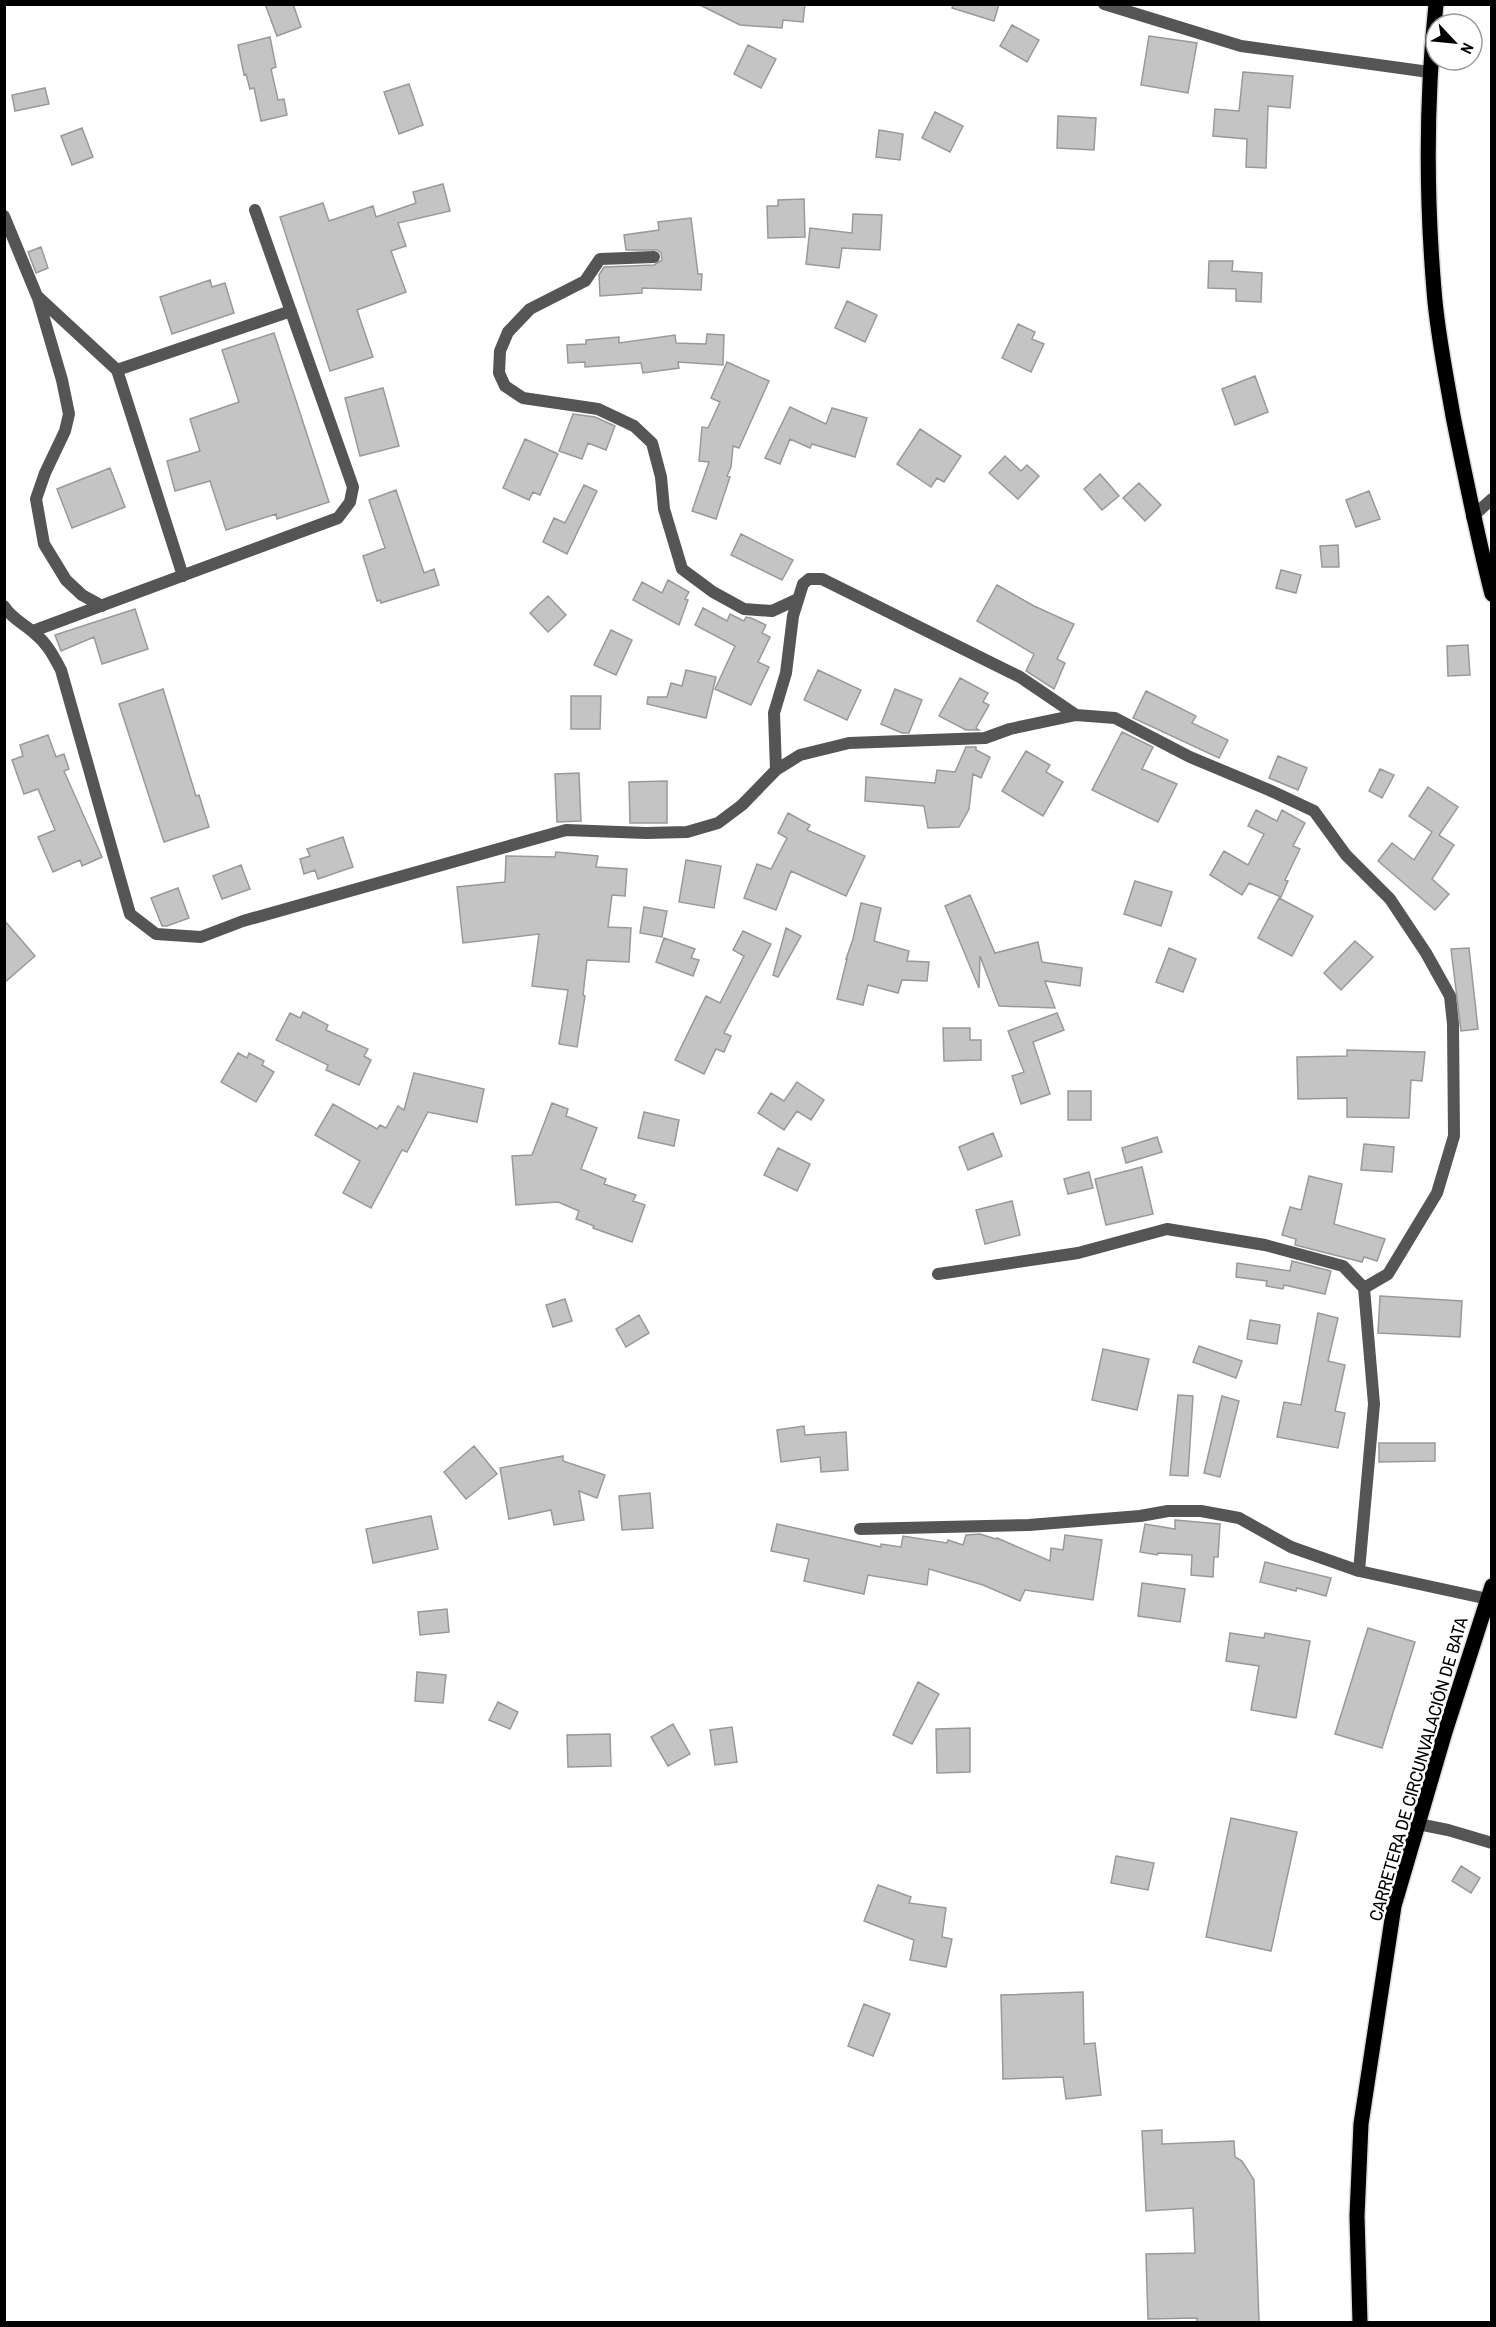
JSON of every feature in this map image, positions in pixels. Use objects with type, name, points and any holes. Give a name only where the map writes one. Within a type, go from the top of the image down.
[{"type":"main road","points":[[1429,72],[1428,198],[1434,292],[1446,376],[1472,517],[1491,594]]},
{"type":"main road","name":"CARRETERA DE CIRCUNVALACIÓN DE BATA","points":[[1360,2322],[1358,2216],[1361,2124],[1394,1906],[1445,1732],[1490,1593]]},
{"type":"street","points":[[1104,4],[1241,46],[1424,71]]},
{"type":"street","points":[[33,631],[338,518],[350,502],[353,487],[255,210]]},
{"type":"street","points":[[4,216],[38,296],[62,380],[69,414],[65,431],[45,473],[36,499],[44,544],[66,580],[82,595],[102,606]]},
{"type":"street","points":[[654,257],[600,259],[585,281],[530,309],[508,332],[500,351],[499,373],[505,387],[523,398],[598,409],[634,426],[652,443],[661,477],[664,509],[682,569],[713,592],[744,609],[772,612],[798,599]]},
{"type":"street","points":[[38,296],[117,370],[183,576]]},
{"type":"street","points":[[117,370],[291,310]]},
{"type":"street","points":[[1472,517],[1491,499]]},
{"type":"street","points":[[776,770],[774,713],[786,673],[789,636],[798,599],[803,584],[809,579],[822,579],[1020,677],[1076,714]]},
{"type":"street","points":[[4,606],[51,649],[61,670],[130,914],[156,934],[201,937],[243,921],[566,830],[687,832],[718,823],[741,806],[776,770],[800,755],[849,743],[986,738],[1010,729],[1076,714],[1115,718],[1190,758],[1314,811],[1346,855],[1390,899],[1450,996],[1454,1036],[1454,1136],[1437,1193],[1388,1274],[1364,1288]]},
{"type":"street","points":[[938,1274],[1078,1254],[1167,1229],[1265,1245],[1343,1266],[1364,1288],[1374,1404],[1359,1571]]},
{"type":"street","points":[[860,1529],[1029,1525],[1140,1516],[1168,1511],[1201,1511],[1239,1518],[1291,1546],[1359,1571],[1490,1593]]},
{"type":"street","points":[[1418,1824],[1491,1843]]},
{"type":"building","points":[[265,4],[293,4],[301,27],[277,36]]},
{"type":"building","points":[[698,4],[805,4],[803,22],[783,20],[782,28],[740,25]]},
{"type":"building","points":[[953,4],[999,4],[994,21],[952,8]]},
{"type":"building","points":[[1012,25],[1039,40],[1027,62],[1000,46]]},
{"type":"building","points":[[1149,36],[1197,43],[1188,93],[1141,85]]},
{"type":"building","points":[[270,37],[276,67],[271,69],[278,100],[284,99],[287,115],[261,121],[254,88],[250,89],[246,74],[244,75],[238,45]]},
{"type":"building","points":[[748,45],[776,59],[761,88],[734,74]]},
{"type":"building","points":[[1243,72],[1293,76],[1290,108],[1268,106],[1266,168],[1246,167],[1247,139],[1213,136],[1215,109],[1239,111]]},
{"type":"building","points":[[409,84],[423,125],[399,134],[384,92]]},
{"type":"building","points":[[45,88],[49,104],[15,111],[12,95]]},
{"type":"building","points":[[935,112],[963,126],[950,152],[922,138]]},
{"type":"building","points":[[1058,116],[1096,118],[1094,150],[1057,148]]},
{"type":"building","points":[[82,128],[93,157],[72,165],[61,136]]},
{"type":"building","points":[[879,130],[903,134],[900,160],[876,157]]},
{"type":"building","points":[[443,184],[450,211],[398,223],[406,246],[391,251],[406,292],[357,310],[373,357],[330,371],[280,217],[323,203],[329,221],[373,206],[376,217],[416,203],[413,192]]},
{"type":"building","points":[[804,199],[805,237],[768,238],[767,206],[778,206],[778,200]]},
{"type":"building","points":[[853,214],[882,215],[880,250],[842,248],[839,268],[806,264],[810,228],[852,233]]},
{"type":"building","points":[[691,218],[698,274],[702,274],[701,290],[642,288],[642,293],[600,296],[599,275],[604,267],[654,265],[662,260],[661,253],[657,250],[626,250],[624,235],[659,230],[658,222]]},
{"type":"building","points":[[41,247],[48,268],[36,273],[28,252]]},
{"type":"building","points":[[1209,261],[1233,261],[1232,271],[1262,273],[1261,302],[1236,301],[1236,289],[1208,288]]},
{"type":"building","points":[[210,280],[212,287],[225,283],[234,313],[172,334],[160,297]]},
{"type":"building","points":[[847,301],[877,315],[865,342],[835,328]]},
{"type":"building","points":[[1018,324],[1035,332],[1032,339],[1044,344],[1031,372],[1002,358]]},
{"type":"building","points":[[274,333],[329,502],[277,519],[276,514],[226,530],[210,481],[175,491],[167,461],[200,451],[190,419],[239,402],[222,350]]},
{"type":"building","points":[[707,334],[724,335],[723,365],[678,362],[679,368],[643,373],[641,363],[585,367],[585,362],[568,363],[567,345],[586,344],[586,340],[619,337],[619,343],[675,335],[676,343],[706,344]]},
{"type":"building","points":[[727,362],[769,381],[739,448],[733,446],[731,467],[727,476],[730,477],[716,519],[692,511],[709,462],[699,461],[702,427],[708,428],[720,402],[711,398]]},
{"type":"building","points":[[1255,376],[1268,412],[1235,425],[1222,389]]},
{"type":"building","points":[[383,388],[399,446],[360,456],[345,398]]},
{"type":"building","points":[[790,407],[826,424],[832,408],[867,418],[855,457],[812,444],[810,448],[790,439],[780,464],[765,458]]},
{"type":"building","points":[[573,414],[595,417],[615,426],[606,450],[588,443],[582,459],[559,451]]},
{"type":"building","points":[[920,429],[961,456],[944,482],[937,478],[931,487],[897,464]]},
{"type":"building","points":[[525,439],[558,454],[540,495],[533,492],[529,500],[503,488]]},
{"type":"building","points":[[1005,456],[1021,471],[1027,465],[1039,476],[1018,499],[989,473]]},
{"type":"building","points":[[110,468],[125,507],[72,528],[57,489]]},
{"type":"building","points":[[1100,474],[1119,496],[1102,510],[1084,489]]},
{"type":"building","points":[[1139,483],[1161,505],[1145,521],[1123,498]]},
{"type":"building","points":[[584,485],[597,491],[567,554],[543,542],[554,518],[565,523]]},
{"type":"building","points":[[396,490],[424,573],[434,569],[439,585],[381,603],[380,600],[377,601],[363,556],[385,548],[369,500]]},
{"type":"building","points":[[1369,491],[1380,519],[1356,527],[1346,500]]},
{"type":"building","points":[[741,534],[793,560],[782,580],[731,555]]},
{"type":"building","points":[[1338,545],[1339,567],[1322,567],[1320,546]]},
{"type":"building","points":[[1281,570],[1301,575],[1296,593],[1276,588]]},
{"type":"building","points":[[668,580],[689,592],[679,625],[633,600],[642,582],[662,593]]},
{"type":"building","points":[[997,585],[1034,606],[1074,624],[1057,659],[1065,663],[1054,689],[1026,671],[1034,654],[977,621]]},
{"type":"building","points":[[548,596],[566,615],[548,632],[530,613]]},
{"type":"building","points":[[703,608],[727,621],[730,614],[744,621],[746,617],[766,625],[762,633],[770,637],[758,662],[769,667],[751,705],[715,689],[735,646],[695,625]]},
{"type":"building","points":[[135,609],[148,649],[102,664],[94,637],[61,651],[55,635]]},
{"type":"building","points":[[611,630],[632,640],[616,675],[594,665]]},
{"type":"building","points":[[1468,645],[1470,675],[1448,676],[1447,646]]},
{"type":"building","points":[[686,670],[716,677],[706,718],[647,704],[648,697],[667,697],[671,683],[682,686]]},
{"type":"building","points":[[818,670],[861,690],[847,720],[804,700]]},
{"type":"building","points":[[960,678],[988,693],[983,702],[989,705],[976,728],[979,730],[966,730],[939,716]]},
{"type":"building","points":[[163,689],[196,796],[199,795],[209,827],[164,842],[119,704]]},
{"type":"building","points":[[895,689],[922,700],[909,733],[902,733],[881,724]]},
{"type":"building","points":[[1146,691],[1196,716],[1192,723],[1228,740],[1219,758],[1133,718]]},
{"type":"building","points":[[571,696],[601,696],[600,729],[571,729]]},
{"type":"building","points":[[1122,732],[1153,747],[1142,769],[1177,784],[1158,822],[1092,790]]},
{"type":"building","points":[[48,735],[56,757],[64,754],[69,769],[64,771],[102,857],[82,866],[80,860],[53,872],[38,837],[55,830],[38,789],[24,794],[12,760],[23,756],[20,745]]},
{"type":"building","points":[[966,747],[976,747],[976,750],[990,757],[981,778],[973,774],[969,809],[959,827],[928,828],[924,806],[865,801],[866,777],[935,783],[937,770],[955,772]]},
{"type":"building","points":[[1026,751],[1050,765],[1046,772],[1063,782],[1043,816],[1002,791]]},
{"type":"building","points":[[1278,756],[1307,768],[1298,790],[1269,778]]},
{"type":"building","points":[[1380,769],[1394,775],[1382,798],[1369,791]]},
{"type":"building","points":[[579,773],[581,821],[557,822],[555,774]]},
{"type":"building","points":[[667,781],[667,823],[630,823],[629,782]]},
{"type":"building","points":[[1428,787],[1458,807],[1439,835],[1454,845],[1432,879],[1449,894],[1435,910],[1378,861],[1392,843],[1414,860],[1432,832],[1409,816]]},
{"type":"building","points":[[1256,810],[1277,821],[1282,810],[1305,823],[1293,846],[1300,849],[1285,880],[1288,881],[1281,897],[1249,883],[1242,895],[1210,875],[1224,851],[1248,865],[1264,834],[1248,826]]},
{"type":"building","points":[[788,813],[810,825],[807,830],[865,856],[846,896],[791,871],[776,910],[744,898],[757,864],[771,869],[787,838],[778,833]]},
{"type":"building","points":[[343,837],[353,867],[318,879],[315,870],[304,874],[300,859],[310,856],[307,849]]},
{"type":"building","points":[[556,852],[598,856],[596,867],[627,869],[625,896],[612,895],[608,927],[631,928],[629,962],[587,960],[583,995],[585,996],[577,1047],[559,1044],[568,990],[532,986],[539,934],[463,943],[457,887],[505,882],[506,856],[555,857]]},
{"type":"building","points":[[686,860],[721,866],[714,908],[679,902]]},
{"type":"building","points":[[241,865],[250,889],[222,899],[213,876]]},
{"type":"building","points":[[1135,881],[1172,892],[1161,926],[1124,914]]},
{"type":"building","points":[[178,888],[189,918],[162,926],[151,898]]},
{"type":"building","points":[[970,895],[995,953],[1038,942],[1042,962],[1082,968],[1080,986],[1045,981],[1055,1008],[999,1006],[980,956],[979,988],[945,906]]},
{"type":"building","points":[[1279,898],[1313,916],[1292,956],[1258,938]]},
{"type":"building","points":[[861,903],[881,908],[874,941],[909,951],[907,961],[929,962],[927,981],[902,980],[898,993],[868,985],[863,1005],[837,999]]},
{"type":"building","points":[[644,907],[667,911],[662,937],[640,933]]},
{"type":"building","points":[[4,920],[35,956],[4,983]]},
{"type":"building","points":[[786,928],[801,936],[778,977],[773,975]]},
{"type":"building","points":[[743,931],[771,944],[724,1033],[731,1036],[724,1052],[716,1049],[704,1074],[675,1060],[706,996],[720,1003],[744,956],[733,950]]},
{"type":"building","points":[[664,938],[695,949],[691,958],[699,960],[693,976],[656,962]]},
{"type":"building","points":[[1355,941],[1373,957],[1341,990],[1324,973]]},
{"type":"building","points":[[1169,948],[1196,959],[1183,992],[1156,982]]},
{"type":"building","points":[[1469,948],[1478,1029],[1461,1031],[1451,949]]},
{"type":"building","points":[[303,1012],[328,1025],[326,1030],[368,1049],[364,1056],[371,1060],[359,1085],[326,1070],[328,1065],[276,1040],[290,1013],[300,1018]]},
{"type":"building","points":[[1057,1013],[1064,1030],[1033,1042],[1050,1094],[1021,1104],[1012,1076],[1024,1072],[1008,1031]]},
{"type":"building","points":[[943,1028],[970,1028],[970,1040],[981,1040],[981,1060],[944,1061]]},
{"type":"building","points":[[1347,1050],[1425,1052],[1422,1081],[1411,1080],[1409,1118],[1347,1117],[1347,1098],[1298,1099],[1297,1057],[1347,1056]]},
{"type":"building","points":[[238,1053],[247,1058],[249,1053],[264,1061],[262,1065],[274,1072],[256,1102],[221,1082]]},
{"type":"building","points":[[414,1073],[484,1089],[477,1122],[428,1112],[407,1152],[402,1150],[371,1208],[343,1193],[360,1161],[315,1135],[333,1104],[377,1129],[380,1125],[386,1128],[398,1106],[404,1110]]},
{"type":"building","points":[[797,1082],[824,1100],[811,1120],[797,1111],[784,1130],[758,1113],[771,1093],[784,1101]]},
{"type":"building","points":[[1068,1091],[1091,1091],[1091,1120],[1068,1120]]},
{"type":"building","points":[[552,1103],[568,1109],[566,1116],[597,1128],[581,1169],[606,1179],[604,1184],[636,1195],[633,1201],[645,1205],[632,1242],[593,1228],[594,1226],[576,1219],[579,1211],[558,1202],[516,1205],[512,1156],[532,1155]]},
{"type":"building","points":[[644,1112],[679,1120],[674,1146],[638,1138]]},
{"type":"building","points":[[993,1133],[1002,1156],[968,1170],[959,1147]]},
{"type":"building","points":[[1157,1137],[1162,1152],[1126,1163],[1122,1148]]},
{"type":"building","points":[[1364,1144],[1394,1147],[1392,1172],[1361,1170]]},
{"type":"building","points":[[778,1148],[810,1164],[797,1191],[764,1175]]},
{"type":"building","points":[[1142,1167],[1153,1214],[1106,1225],[1095,1179]]},
{"type":"building","points":[[1089,1172],[1093,1188],[1068,1194],[1064,1179]]},
{"type":"building","points":[[1309,1176],[1342,1184],[1334,1224],[1385,1239],[1377,1261],[1364,1257],[1362,1262],[1295,1245],[1296,1239],[1282,1235],[1290,1207],[1301,1210]]},
{"type":"building","points":[[1012,1201],[1020,1235],[985,1244],[976,1210]]},
{"type":"building","points":[[1292,1261],[1331,1271],[1325,1294],[1284,1285],[1283,1289],[1266,1286],[1267,1281],[1236,1277],[1237,1263],[1290,1271]]},
{"type":"building","points":[[1380,1296],[1462,1301],[1460,1337],[1378,1333]]},
{"type":"building","points":[[565,1299],[572,1321],[553,1327],[546,1305]]},
{"type":"building","points":[[1318,1313],[1338,1318],[1328,1361],[1345,1365],[1335,1411],[1345,1413],[1338,1448],[1277,1437],[1284,1402],[1301,1405]]},
{"type":"building","points":[[639,1315],[649,1333],[626,1347],[616,1329]]},
{"type":"building","points":[[1250,1320],[1280,1325],[1277,1344],[1247,1339]]},
{"type":"building","points":[[1199,1346],[1242,1361],[1236,1378],[1193,1362]]},
{"type":"building","points":[[1103,1349],[1149,1359],[1137,1410],[1092,1400]]},
{"type":"building","points":[[1178,1395],[1193,1396],[1188,1476],[1170,1475]]},
{"type":"building","points":[[1222,1396],[1239,1401],[1220,1477],[1204,1473]]},
{"type":"building","points":[[804,1426],[805,1435],[846,1432],[848,1470],[821,1472],[820,1457],[781,1462],[777,1430]]},
{"type":"building","points":[[1379,1443],[1435,1443],[1435,1461],[1379,1462]]},
{"type":"building","points":[[474,1446],[497,1474],[466,1499],[444,1472]]},
{"type":"building","points":[[563,1456],[563,1461],[605,1475],[597,1498],[579,1491],[584,1520],[554,1525],[551,1510],[509,1519],[500,1468]]},
{"type":"building","points":[[650,1493],[653,1528],[622,1530],[619,1496]]},
{"type":"building","points":[[431,1516],[438,1549],[373,1563],[366,1529]]},
{"type":"building","points":[[1175,1520],[1220,1524],[1218,1557],[1214,1557],[1213,1577],[1191,1575],[1192,1555],[1158,1553],[1157,1555],[1140,1552],[1145,1524],[1175,1529]]},
{"type":"building","points":[[777,1524],[881,1547],[881,1544],[901,1547],[903,1536],[947,1543],[948,1540],[963,1545],[966,1535],[980,1534],[997,1538],[1050,1561],[1051,1548],[1063,1550],[1065,1535],[1102,1540],[1093,1600],[1025,1590],[1020,1601],[983,1585],[929,1569],[927,1585],[868,1575],[864,1594],[804,1581],[809,1559],[771,1551]]},
{"type":"building","points":[[1265,1562],[1331,1578],[1326,1596],[1297,1588],[1296,1591],[1260,1582]]},
{"type":"building","points":[[1142,1583],[1185,1589],[1180,1622],[1138,1616]]},
{"type":"building","points":[[447,1609],[449,1632],[420,1635],[418,1612]]},
{"type":"building","points":[[1368,1628],[1415,1642],[1382,1748],[1335,1734]]},
{"type":"building","points":[[1230,1633],[1264,1638],[1265,1633],[1310,1641],[1296,1718],[1251,1710],[1259,1666],[1226,1661]]},
{"type":"building","points":[[417,1672],[446,1675],[443,1703],[415,1701]]},
{"type":"building","points":[[918,1682],[939,1694],[912,1744],[893,1735]]},
{"type":"building","points":[[498,1702],[518,1712],[510,1729],[489,1720]]},
{"type":"building","points":[[673,1724],[690,1754],[668,1766],[651,1737]]},
{"type":"building","points":[[732,1727],[737,1762],[715,1765],[710,1730]]},
{"type":"building","points":[[970,1728],[970,1772],[937,1773],[936,1729]]},
{"type":"building","points":[[610,1734],[611,1766],[568,1767],[567,1735]]},
{"type":"building","points":[[1231,1818],[1297,1832],[1271,1951],[1206,1937]]},
{"type":"building","points":[[1116,1856],[1154,1863],[1148,1890],[1111,1883]]},
{"type":"building","points":[[1461,1866],[1480,1878],[1471,1893],[1452,1881]]},
{"type":"building","points":[[878,1885],[911,1897],[909,1903],[946,1908],[942,1937],[952,1939],[946,1967],[910,1960],[914,1940],[864,1921]]},
{"type":"building","points":[[1083,1992],[1084,2044],[1095,2043],[1101,2095],[1066,2099],[1063,2077],[1003,2079],[1001,1995]]},
{"type":"building","points":[[864,2004],[890,2014],[873,2056],[848,2046]]},
{"type":"building","points":[[1162,2130],[1162,2144],[1234,2141],[1235,2157],[1242,2161],[1254,2180],[1259,2322],[1197,2322],[1197,2318],[1148,2319],[1146,2254],[1195,2253],[1193,2208],[1146,2211],[1142,2131]]}]
